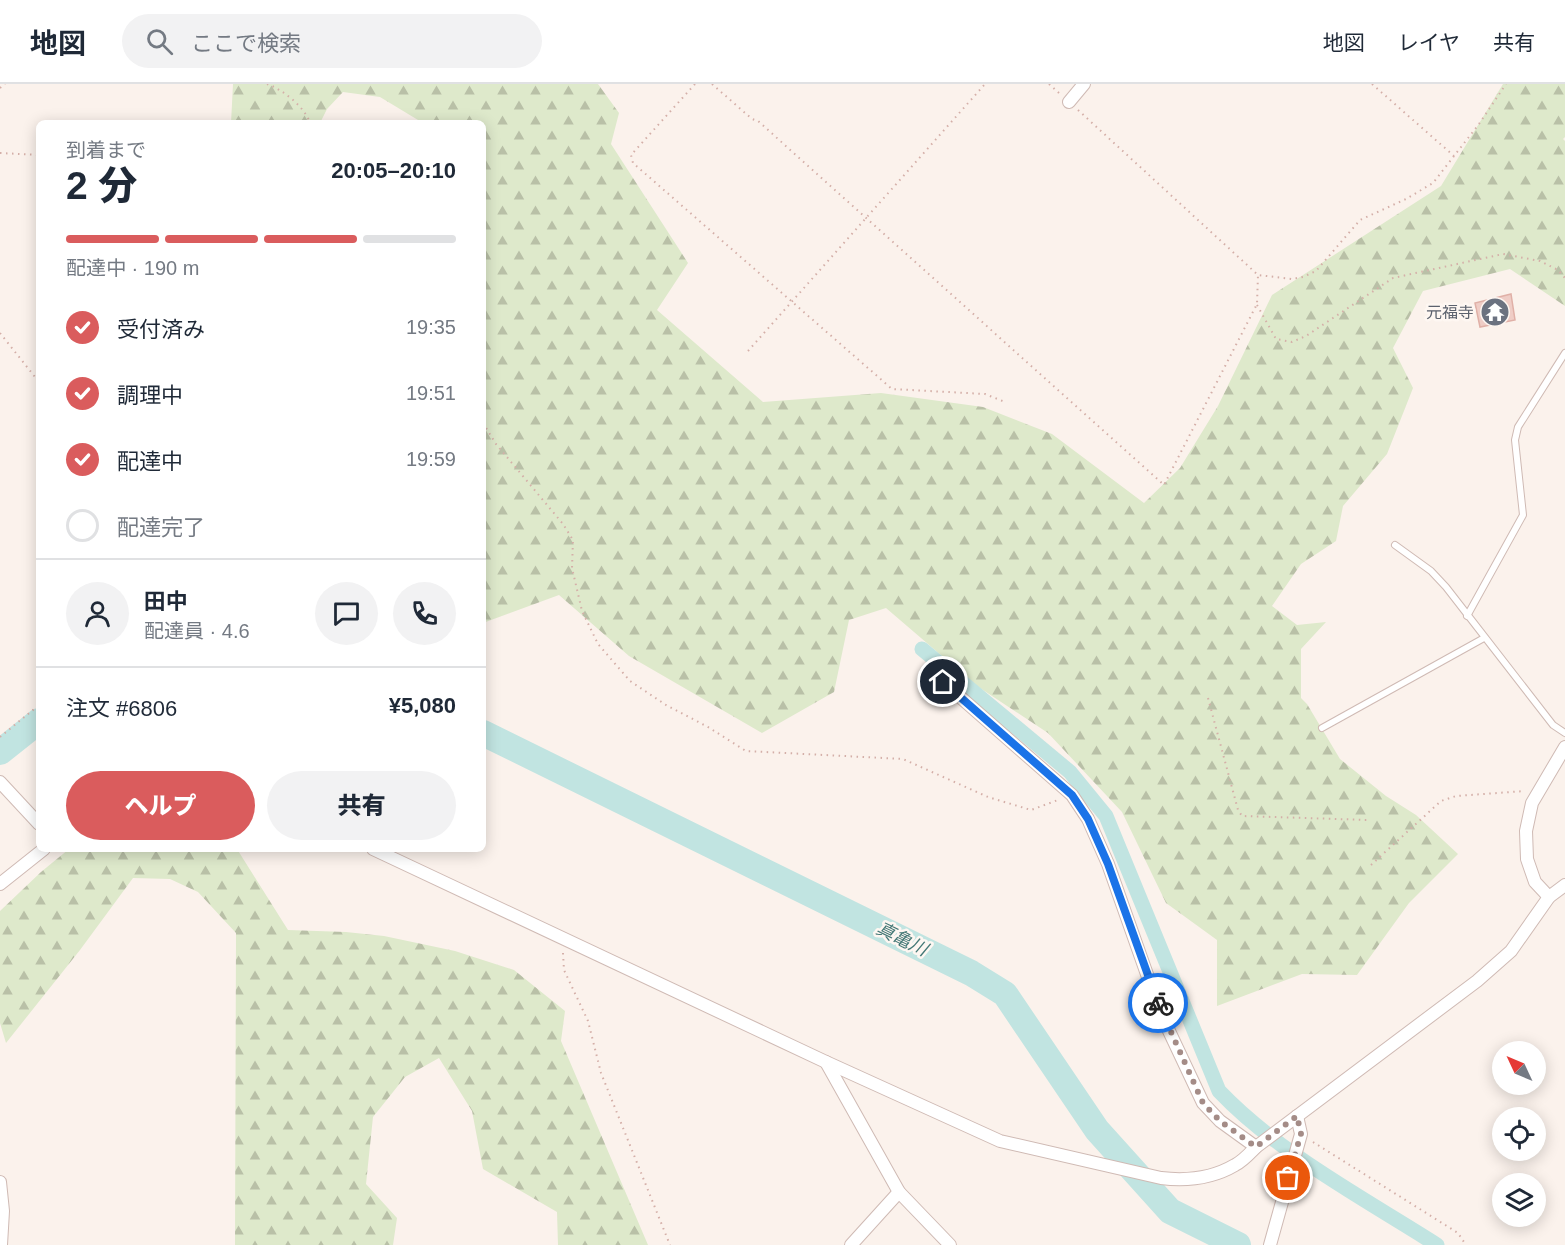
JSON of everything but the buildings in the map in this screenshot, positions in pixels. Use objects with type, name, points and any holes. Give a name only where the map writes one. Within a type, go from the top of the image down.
[{"type":"street","points":[[1068,102],[1084,84]]},
{"type":"street","points":[[943,682],[1072,795],[1088,819],[1108,864],[1161,1014],[1203,1103],[1220,1121],[1256,1147]]},
{"type":"street","points":[[1549,897],[1535,882],[1527,859],[1526,831],[1532,803],[1565,747]]},
{"type":"street","points":[[0,782],[36,821]]},
{"type":"street","points":[[0,884],[40,852]]},
{"type":"street","points":[[379,852],[826,1062],[1000,1141],[1161,1178],[1181,1180],[1214,1174],[1236,1165],[1256,1147],[1496,966],[1511,951],[1549,897],[1565,885]]},
{"type":"street","points":[[826,1062],[899,1192],[950,1245]]},
{"type":"street","points":[[1270,1244],[1301,1134],[1297,1116]]},
{"type":"street","points":[[0,1182],[3,1211],[1,1245]]},
{"type":"street","points":[[851,1245],[899,1192]]},
{"type":"lane","points":[[1467,616],[1523,515],[1515,440],[1518,427],[1565,353]]},
{"type":"lane","points":[[1395,545],[1431,571],[1446,587],[1553,725],[1565,734]]},
{"type":"lane","points":[[1322,728],[1484,638]]},
{"type":"path","points":[[0,88],[5,84]]},
{"type":"path","points":[[267,84],[275,87],[307,114],[309,120]]},
{"type":"path","points":[[695,84],[631,155],[633,163],[892,389],[985,394],[1005,402]]},
{"type":"path","points":[[712,84],[752,119],[758,121],[1164,485],[1257,304],[1258,275]]},
{"type":"path","points":[[748,351],[985,84]]},
{"type":"path","points":[[1049,84],[1258,275],[1292,279],[1316,271],[1360,220],[1406,199],[1433,183],[1479,124],[1506,84]]},
{"type":"path","points":[[1372,84],[1454,156]]},
{"type":"path","points":[[0,153],[36,155]]},
{"type":"path","points":[[1257,304],[1275,339],[1292,342],[1306,336],[1394,278],[1503,254],[1540,261],[1557,270],[1565,278]]},
{"type":"path","points":[[0,333],[36,378]]},
{"type":"path","points":[[486,428],[496,444],[563,524],[573,540],[572,568],[582,611],[598,645],[630,681],[666,705],[708,727],[746,751],[903,759],[988,797],[1031,810],[1072,795]]},
{"type":"path","points":[[1208,698],[1238,810],[1242,816],[1368,820]]},
{"type":"path","points":[[0,737],[36,707]]},
{"type":"path","points":[[1371,865],[1441,801],[1456,796],[1540,790]]},
{"type":"path","points":[[563,938],[564,970],[588,1021],[601,1073],[670,1245]]},
{"type":"path","points":[[1301,1134],[1458,1233],[1466,1245]]},
{"type":"green space","points":[[233,84],[598,84],[619,113],[611,144],[688,263],[657,310],[763,402],[881,393],[983,407],[1052,434],[1144,503],[1180,468],[1218,406],[1272,295],[1441,186],[1503,84],[1565,84],[1565,137],[1563,139],[1565,141],[1565,306],[1510,269],[1423,291],[1393,348],[1413,388],[1387,454],[1343,506],[1336,541],[1301,564],[1272,606],[1297,625],[1326,622],[1301,649],[1301,698],[1307,704],[1340,759],[1386,796],[1416,815],[1458,854],[1409,903],[1357,975],[1302,974],[1217,1006],[1217,940],[1166,903],[1122,812],[1048,733],[977,686],[886,608],[849,620],[834,692],[762,733],[629,656],[559,595],[486,622],[486,120],[418,120],[380,97],[343,92],[327,109],[322,120],[231,120]]},
{"type":"green space","points":[[65,852],[239,852],[288,930],[384,936],[455,951],[514,970],[565,1011],[561,1041],[648,1245],[558,1245],[557,1212],[483,1169],[472,1111],[439,1058],[405,1077],[373,1117],[366,1184],[397,1218],[393,1245],[235,1245],[236,933],[198,892],[170,879],[133,878],[80,950],[6,1043],[0,1023],[0,911]]},
{"type":"waterway","points":[[922,649],[1070,772],[1106,816],[1219,1091],[1242,1114],[1295,1155],[1437,1245]]},
{"type":"waterway","name":"真亀川","points":[[0,752],[36,723]]},
{"type":"waterway","name":"真亀川","points":[[486,734],[971,973],[1005,994],[1097,1130],[1170,1211],[1238,1245]]},
{"type":"way so far","points":[[1158,1003],[1203,1103],[1220,1121],[1256,1147],[1297,1116],[1301,1134],[1288,1178]]},
{"type":"place","name":"元福寺","points":[[1495,312]]},
{"type":"route","points":[[943,682],[1072,795],[1088,819],[1108,864],[1129,917],[1158,1003]]}]
